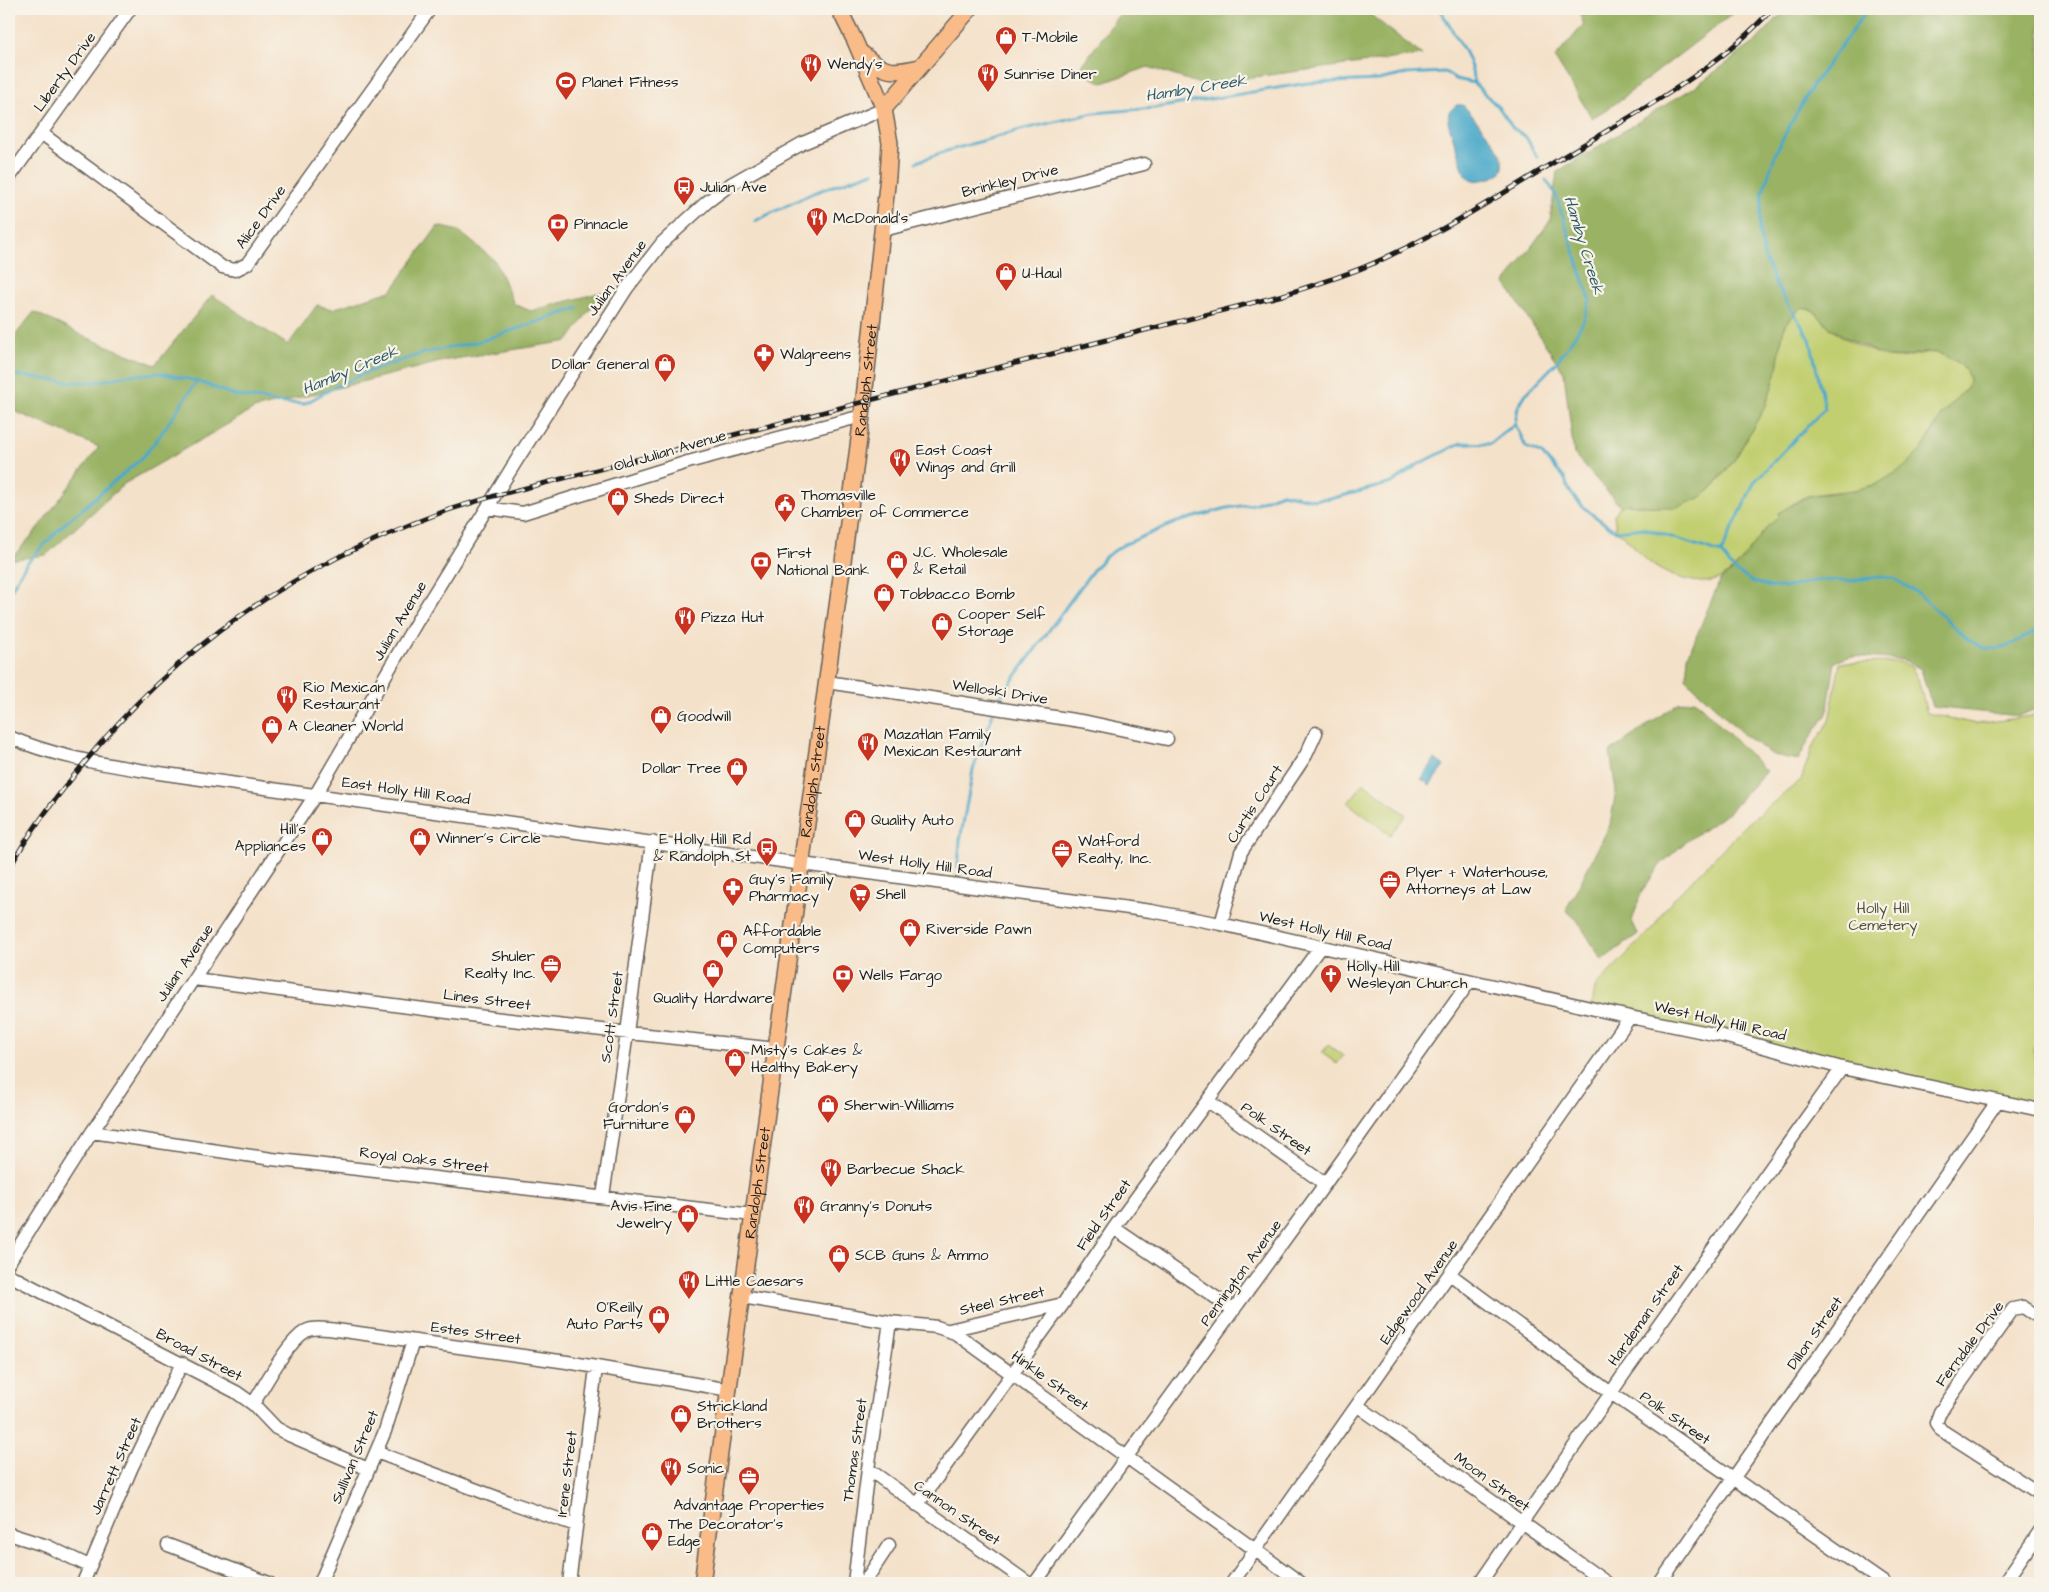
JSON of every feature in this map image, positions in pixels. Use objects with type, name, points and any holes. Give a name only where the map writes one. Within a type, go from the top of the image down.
[{"type":"main road","name":"Randolph Street","points":[[702,1583],[827,682],[862,416],[883,230],[890,143],[884,109],[860,52],[839,9]]},
{"type":"main road","points":[[884,109],[970,9]]},
{"type":"main road","points":[[860,52],[871,62],[888,72],[920,67]]},
{"type":"street","name":"Liberty Drive","points":[[9,178],[130,9]]},
{"type":"street","name":"Alice Drive","points":[[41,133],[222,266],[236,270],[247,264],[430,9]]},
{"type":"street","name":"Julian Avenue","points":[[9,1262],[92,1132],[316,794],[487,508],[626,288],[662,243],[707,202],[732,184],[803,142],[884,109]]},
{"type":"street","name":"Brinkley Drive","points":[[883,230],[1144,164]]},
{"type":"street","name":"Old Julian Avenue","points":[[487,508],[523,513],[688,462],[862,416]]},
{"type":"street","name":"Welloski Drive","points":[[827,682],[1087,722],[1167,739]]},
{"type":"street","name":"Curtis Court","points":[[1221,924],[1241,852],[1306,755],[1316,733]]},
{"type":"street","name":"East Holly Hill Road","points":[[9,737],[41,750],[85,761],[802,864]]},
{"type":"street","name":"Scott Street","points":[[603,1196],[652,842]]},
{"type":"street","name":"West Holly Hill Road","points":[[802,864],[1145,910],[1221,924],[1630,1018],[1723,1036],[1842,1068],[2040,1110]]},
{"type":"street","name":"Field Street","points":[[918,1505],[1063,1304],[1114,1228],[1321,946]]},
{"type":"street","name":"Lines Street","points":[[194,979],[493,1018],[776,1050]]},
{"type":"street","name":"Pennington Avenue","points":[[1035,1583],[1470,981]]},
{"type":"street","name":"Edgewood Avenue","points":[[1232,1583],[1451,1275],[1630,1018]]},
{"type":"street","name":"Hardeman Street","points":[[1480,1583],[1611,1393],[1842,1068]]},
{"type":"street","name":"Polk Street","points":[[1208,1101],[1325,1184]]},
{"type":"street","name":"Dillon Street","points":[[1660,1583],[1997,1102]]},
{"type":"street","name":"Royal Oaks Street","points":[[92,1132],[272,1159],[603,1196],[753,1215]]},
{"type":"street","points":[[1114,1228],[1234,1310]]},
{"type":"street","name":"Broad Street","points":[[9,1275],[182,1363],[253,1404],[265,1419],[289,1435],[368,1469]]},
{"type":"street","name":"Polk Street","points":[[1451,1275],[1611,1393],[1884,1583]]},
{"type":"street","name":"Hinkle Street","points":[[742,1297],[890,1322],[937,1327],[962,1337],[1301,1583]]},
{"type":"street","name":"Steel Street","points":[[948,1330],[1063,1304]]},
{"type":"street","name":"Ferndale Drive","points":[[2040,1318],[2023,1307],[2014,1309],[1940,1412],[1936,1423],[1941,1430],[2040,1494]]},
{"type":"street","name":"Thomas Street","points":[[854,1583],[868,1469],[890,1322]]},
{"type":"street","name":"Estes Street","points":[[253,1404],[279,1362],[297,1338],[315,1328],[522,1355],[730,1390]]},
{"type":"street","name":"Sullivan Street","points":[[320,1583],[391,1415],[414,1341]]},
{"type":"street","name":"Jarrett Street","points":[[83,1583],[131,1469],[182,1363]]},
{"type":"street","name":"Irene Street","points":[[569,1583],[596,1368]]},
{"type":"street","name":"Moon Street","points":[[1358,1406],[1608,1583]]},
{"type":"street","points":[[376,1452],[576,1525]]},
{"type":"street","name":"Cannon Street","points":[[868,1469],[1028,1583]]},
{"type":"street","points":[[2004,1583],[2040,1530]]},
{"type":"street","points":[[9,1534],[48,1546],[90,1566]]},
{"type":"street","points":[[168,1545],[269,1583]]},
{"type":"street","points":[[864,1583],[889,1545]]},
{"type":"green space","points":[[1123,9],[1149,12],[1152,9],[1363,9],[1422,55],[1200,84],[1148,67],[1103,83],[1078,71]]},
{"type":"green space","points":[[1577,9],[1627,9],[1623,14],[1653,16],[1661,9],[1739,9],[1616,103],[1592,118],[1555,58],[1584,24]]},
{"type":"green space","points":[[1786,9],[2040,9],[2040,707],[2019,716],[1932,707],[1921,669],[1904,660],[1851,656],[1835,662],[1827,714],[1810,738],[1798,760],[1773,755],[1745,736],[1686,679],[1688,656],[1720,580],[1734,570],[1768,526],[1779,517],[1778,513],[1808,496],[1854,490],[1877,484],[1903,468],[1923,448],[1943,413],[1968,386],[1969,378],[1965,369],[1959,363],[1937,352],[1903,357],[1886,357],[1829,327],[1813,310],[1801,307],[1784,326],[1776,374],[1766,405],[1735,459],[1711,489],[1700,498],[1677,507],[1627,504],[1620,506],[1574,454],[1564,373],[1505,283],[1550,221],[1557,172],[1693,88],[1754,43]]},
{"type":"green space","points":[[438,226],[459,231],[495,261],[514,304],[531,311],[602,292],[568,341],[448,360],[254,409],[124,484],[46,555],[10,560],[34,533],[99,447],[9,409],[9,343],[34,312],[83,336],[155,365],[212,295],[288,345],[317,305],[332,309],[391,291]]},
{"type":"green space","points":[[1801,307],[1806,307],[1813,311],[1828,326],[1847,340],[1885,356],[1903,358],[1936,353],[1946,356],[1962,366],[1969,378],[1969,384],[1936,423],[1919,454],[1891,477],[1862,489],[1817,494],[1800,499],[1779,513],[1779,517],[1769,526],[1742,561],[1721,578],[1708,582],[1693,581],[1675,577],[1664,572],[1649,562],[1625,537],[1616,531],[1614,515],[1620,506],[1627,504],[1660,507],[1711,489],[1735,459],[1766,405],[1776,374],[1784,326]]},
{"type":"green space","name":"Holly Hill Cemetery","points":[[1899,662],[1911,666],[1918,679],[1927,713],[1976,724],[2031,716],[2040,710],[2040,1046],[2034,1048],[2036,1109],[1590,1008],[1596,986],[1655,925],[1667,906],[1747,824],[1801,780],[1812,748],[1829,721],[1840,663]]},
{"type":"green space","points":[[1695,700],[1766,771],[1727,814],[1688,840],[1660,865],[1641,893],[1632,921],[1638,934],[1602,960],[1577,920],[1566,910],[1610,825],[1616,791],[1610,752],[1678,703]]},
{"type":"green space","points":[[1364,783],[1406,815],[1390,835],[1348,803]]},
{"type":"green space","points":[[1328,1045],[1343,1056],[1337,1064],[1322,1053]]},
{"type":"water","points":[[1456,105],[1463,105],[1497,148],[1503,163],[1503,169],[1499,174],[1473,181],[1465,175],[1448,122],[1449,112]]},
{"type":"water","points":[[1435,759],[1444,766],[1430,785],[1421,779]]},
{"type":"waterway","points":[[1440,9],[1466,54],[1474,83]]},
{"type":"waterway","points":[[1721,553],[1755,481],[1825,408],[1810,339],[1776,285],[1764,257],[1759,229],[1763,191],[1777,150],[1812,86],[1868,9]]},
{"type":"waterway","name":"Hamby Creek","points":[[917,162],[943,152],[1024,129],[1094,113],[1155,108],[1308,83],[1379,80],[1406,74],[1445,72],[1456,79],[1474,83],[1500,109],[1513,128],[1526,137],[1537,157]]},
{"type":"waterway","name":"Hamby Creek","points":[[755,221],[813,193],[873,172]]},
{"type":"waterway","name":"Hamby Creek","points":[[1546,180],[1555,193],[1590,300],[1583,322],[1570,343],[1556,363],[1525,395],[1518,407],[1515,424],[1526,447],[1542,454],[1565,479],[1572,495],[1585,509],[1616,531],[1643,528],[1721,553],[1734,570],[1751,581],[1771,587],[1789,587],[1819,580],[1848,581],[1878,577],[1893,578],[1919,594],[1967,639],[1984,648],[1997,649],[2006,647],[2040,627]]},
{"type":"waterway","name":"Hamby Creek","points":[[9,374],[69,382],[95,382],[129,375],[160,373],[197,381],[236,396],[272,402],[304,404],[367,372],[424,353],[481,341],[578,308]]},
{"type":"waterway","points":[[9,593],[26,564],[62,526],[142,458],[159,437],[197,381]]},
{"type":"waterway","points":[[999,699],[1093,570],[1105,557],[1123,545],[1177,522],[1227,508],[1254,504],[1282,493],[1315,500],[1338,497],[1392,483],[1417,465],[1461,443],[1490,444],[1515,424]]},
{"type":"waterway","points":[[958,867],[960,840],[973,770],[993,713]]},
{"type":"railway","points":[[9,869],[34,829],[71,779],[118,723],[157,683],[242,614],[336,558],[387,534],[440,513],[494,496],[1283,295],[1353,272],[1442,229],[1659,100],[1730,49],[1772,9]]},
{"type":"place","name":"T-Mobile","points":[[1006,56]]},
{"type":"place","name":"Wendy's","points":[[811,83]]},
{"type":"place","name":"Sunrise Diner","points":[[988,93]]},
{"type":"place","name":"Planet Fitness","points":[[566,101]]},
{"type":"place","name":"Julian Ave","points":[[684,206]]},
{"type":"place","name":"McDonald's","points":[[817,237]]},
{"type":"place","name":"Pinnacle","points":[[558,243]]},
{"type":"place","name":"U-Haul","points":[[1006,292]]},
{"type":"place","name":"Walgreens","points":[[764,373]]},
{"type":"place","name":"Dollar General","points":[[665,383]]},
{"type":"place","name":"East Coast Wings and Grill","points":[[900,478]]},
{"type":"place","name":"Sheds Direct","points":[[618,517]]},
{"type":"place","name":"Thomasville Chamber of Commerce","points":[[785,523]]},
{"type":"place","name":"J.C. Wholesale & Retail","points":[[897,580]]},
{"type":"place","name":"First National Bank","points":[[761,581]]},
{"type":"place","name":"Tobbacco Bomb","points":[[884,613]]},
{"type":"place","name":"Pizza Hut","points":[[685,636]]},
{"type":"place","name":"Cooper Self Storage","points":[[942,642]]},
{"type":"place","name":"Rio Mexican Restaurant","points":[[287,715]]},
{"type":"place","name":"Goodwill","points":[[661,735]]},
{"type":"place","name":"A Cleaner World","points":[[272,745]]},
{"type":"place","name":"Mazatlan Family Mexican Restaurant","points":[[868,762]]},
{"type":"place","name":"Dollar Tree","points":[[737,787]]},
{"type":"place","name":"Quality Auto","points":[[855,839]]},
{"type":"place","name":"Hill's Appliances","points":[[322,857]]},
{"type":"place","name":"Winner's Circle","points":[[420,857]]},
{"type":"place","name":"E Holly Hill Rd & Randolph St","points":[[767,867]]},
{"type":"place","name":"Watford Realty, Inc.","points":[[1062,869]]},
{"type":"place","name":"Plyer + Waterhouse, Attorneys at Law","points":[[1390,900]]},
{"type":"place","name":"Guy's Family Pharmacy","points":[[733,907]]},
{"type":"place","name":"Shell","points":[[860,913]]},
{"type":"place","name":"Riverside Pawn","points":[[910,948]]},
{"type":"place","name":"Affordable Computers","points":[[727,959]]},
{"type":"place","name":"Shuler Realty Inc.","points":[[551,984]]},
{"type":"place","name":"Quality Hardware","points":[[713,989]]},
{"type":"place","name":"Wells Fargo","points":[[843,994]]},
{"type":"place","name":"Holly Hill Wesleyan Church","points":[[1331,994]]},
{"type":"place","name":"Misty's Cakes & Healthy Bakery","points":[[735,1078]]},
{"type":"place","name":"Sherwin-Williams","points":[[828,1124]]},
{"type":"place","name":"Gordon's Furniture","points":[[685,1135]]},
{"type":"place","name":"Barbecue Shack","points":[[831,1188]]},
{"type":"place","name":"Granny's Donuts","points":[[804,1225]]},
{"type":"place","name":"Avis Fine Jewelry","points":[[688,1234]]},
{"type":"place","name":"SCB Guns & Ammo","points":[[839,1274]]},
{"type":"place","name":"Little Caesars","points":[[689,1300]]},
{"type":"place","name":"O'Reilly Auto Parts","points":[[659,1335]]},
{"type":"place","name":"Strickland Brothers","points":[[681,1434]]},
{"type":"place","name":"Sonic","points":[[671,1487]]},
{"type":"place","name":"Advantage Properties","points":[[749,1496]]},
{"type":"place","name":"The Decorator's Edge","points":[[652,1552]]}]
